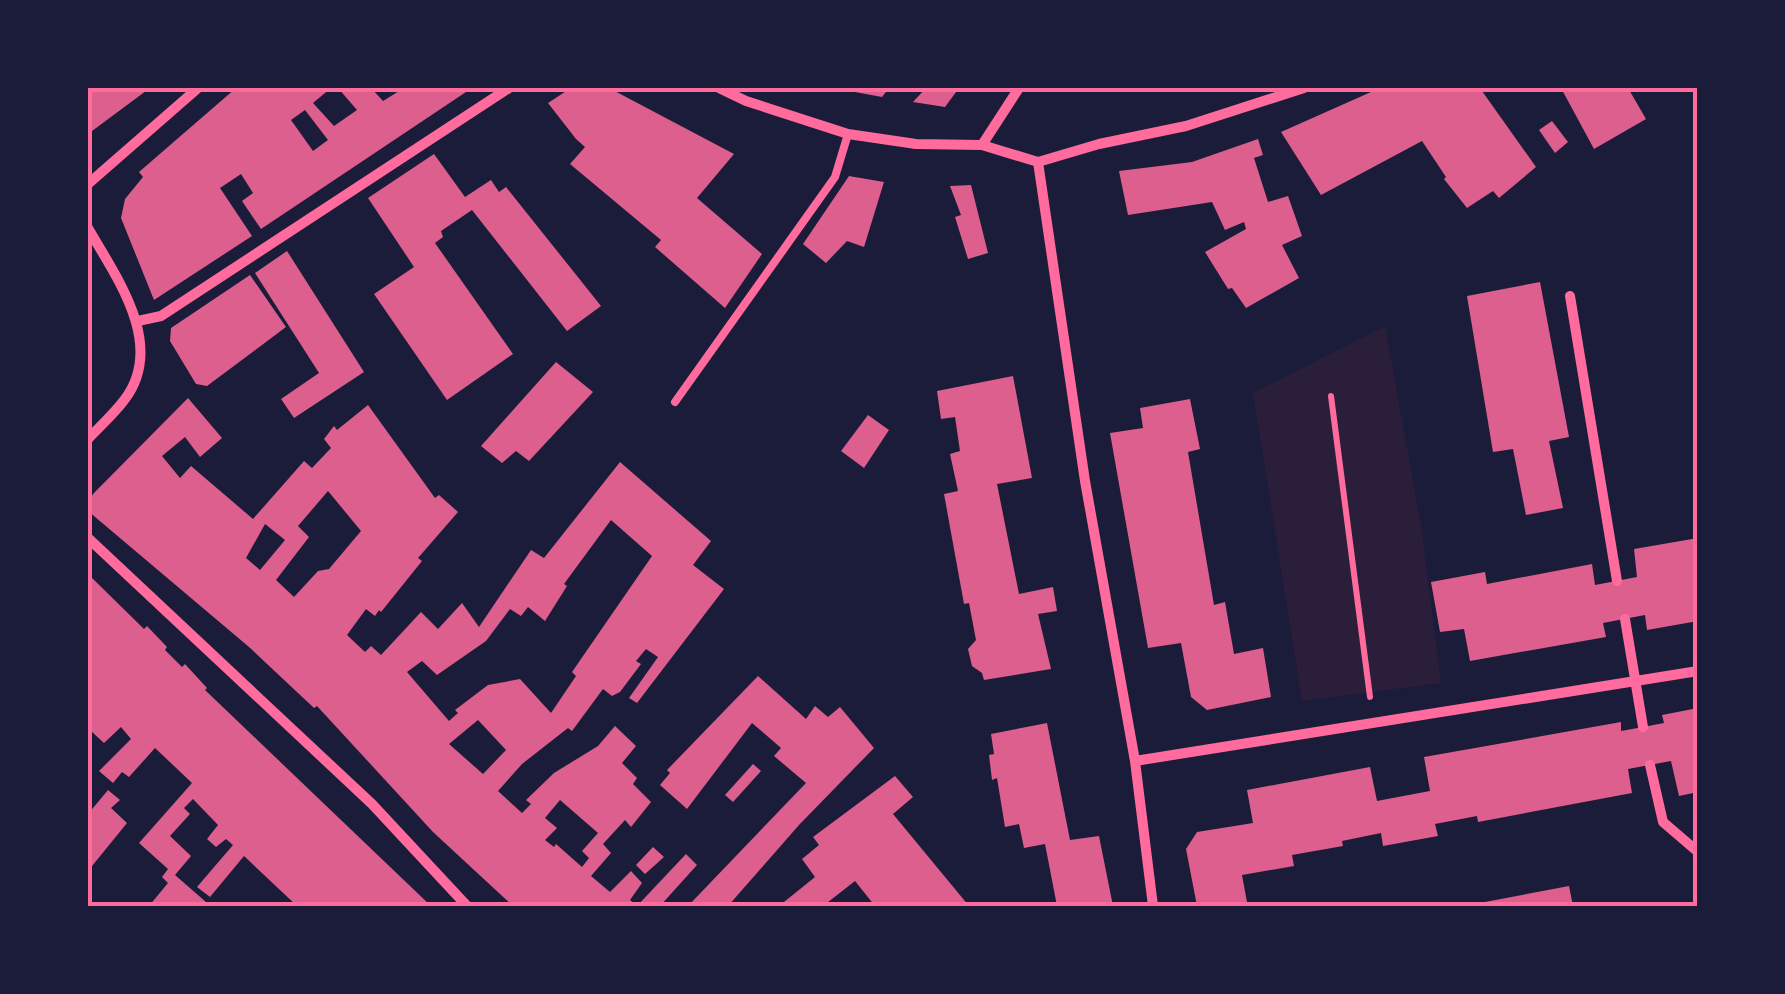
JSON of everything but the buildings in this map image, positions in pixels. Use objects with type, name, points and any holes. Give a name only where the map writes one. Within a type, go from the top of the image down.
[{"type":"street","points":[[88,184],[198,88]]},
{"type":"street","points":[[138,321],[161,316],[509,88]]},
{"type":"street","points":[[718,88],[848,134],[916,144],[982,145],[1038,162],[1099,144],[1186,126],[1304,88]]},
{"type":"street","points":[[982,145],[1019,88]]},
{"type":"street","points":[[1038,162],[1084,481],[1135,761],[1154,906]]},
{"type":"street","points":[[88,228],[138,321],[140,363],[125,399],[88,439]]},
{"type":"street","points":[[1570,296],[1618,581]]},
{"type":"street","points":[[88,538],[372,804],[467,906]]},
{"type":"street","points":[[1625,619],[1643,728]]},
{"type":"street","points":[[1135,761],[1698,672]]},
{"type":"street","points":[[1650,765],[1663,822],[1698,852]]},
{"type":"lane","points":[[675,402],[835,177],[848,134]]},
{"type":"path","points":[[1331,396],[1373,723]]},
{"type":"shaded area","points":[[1385,326],[1421,525],[1441,683],[1302,701],[1253,393]]}]
